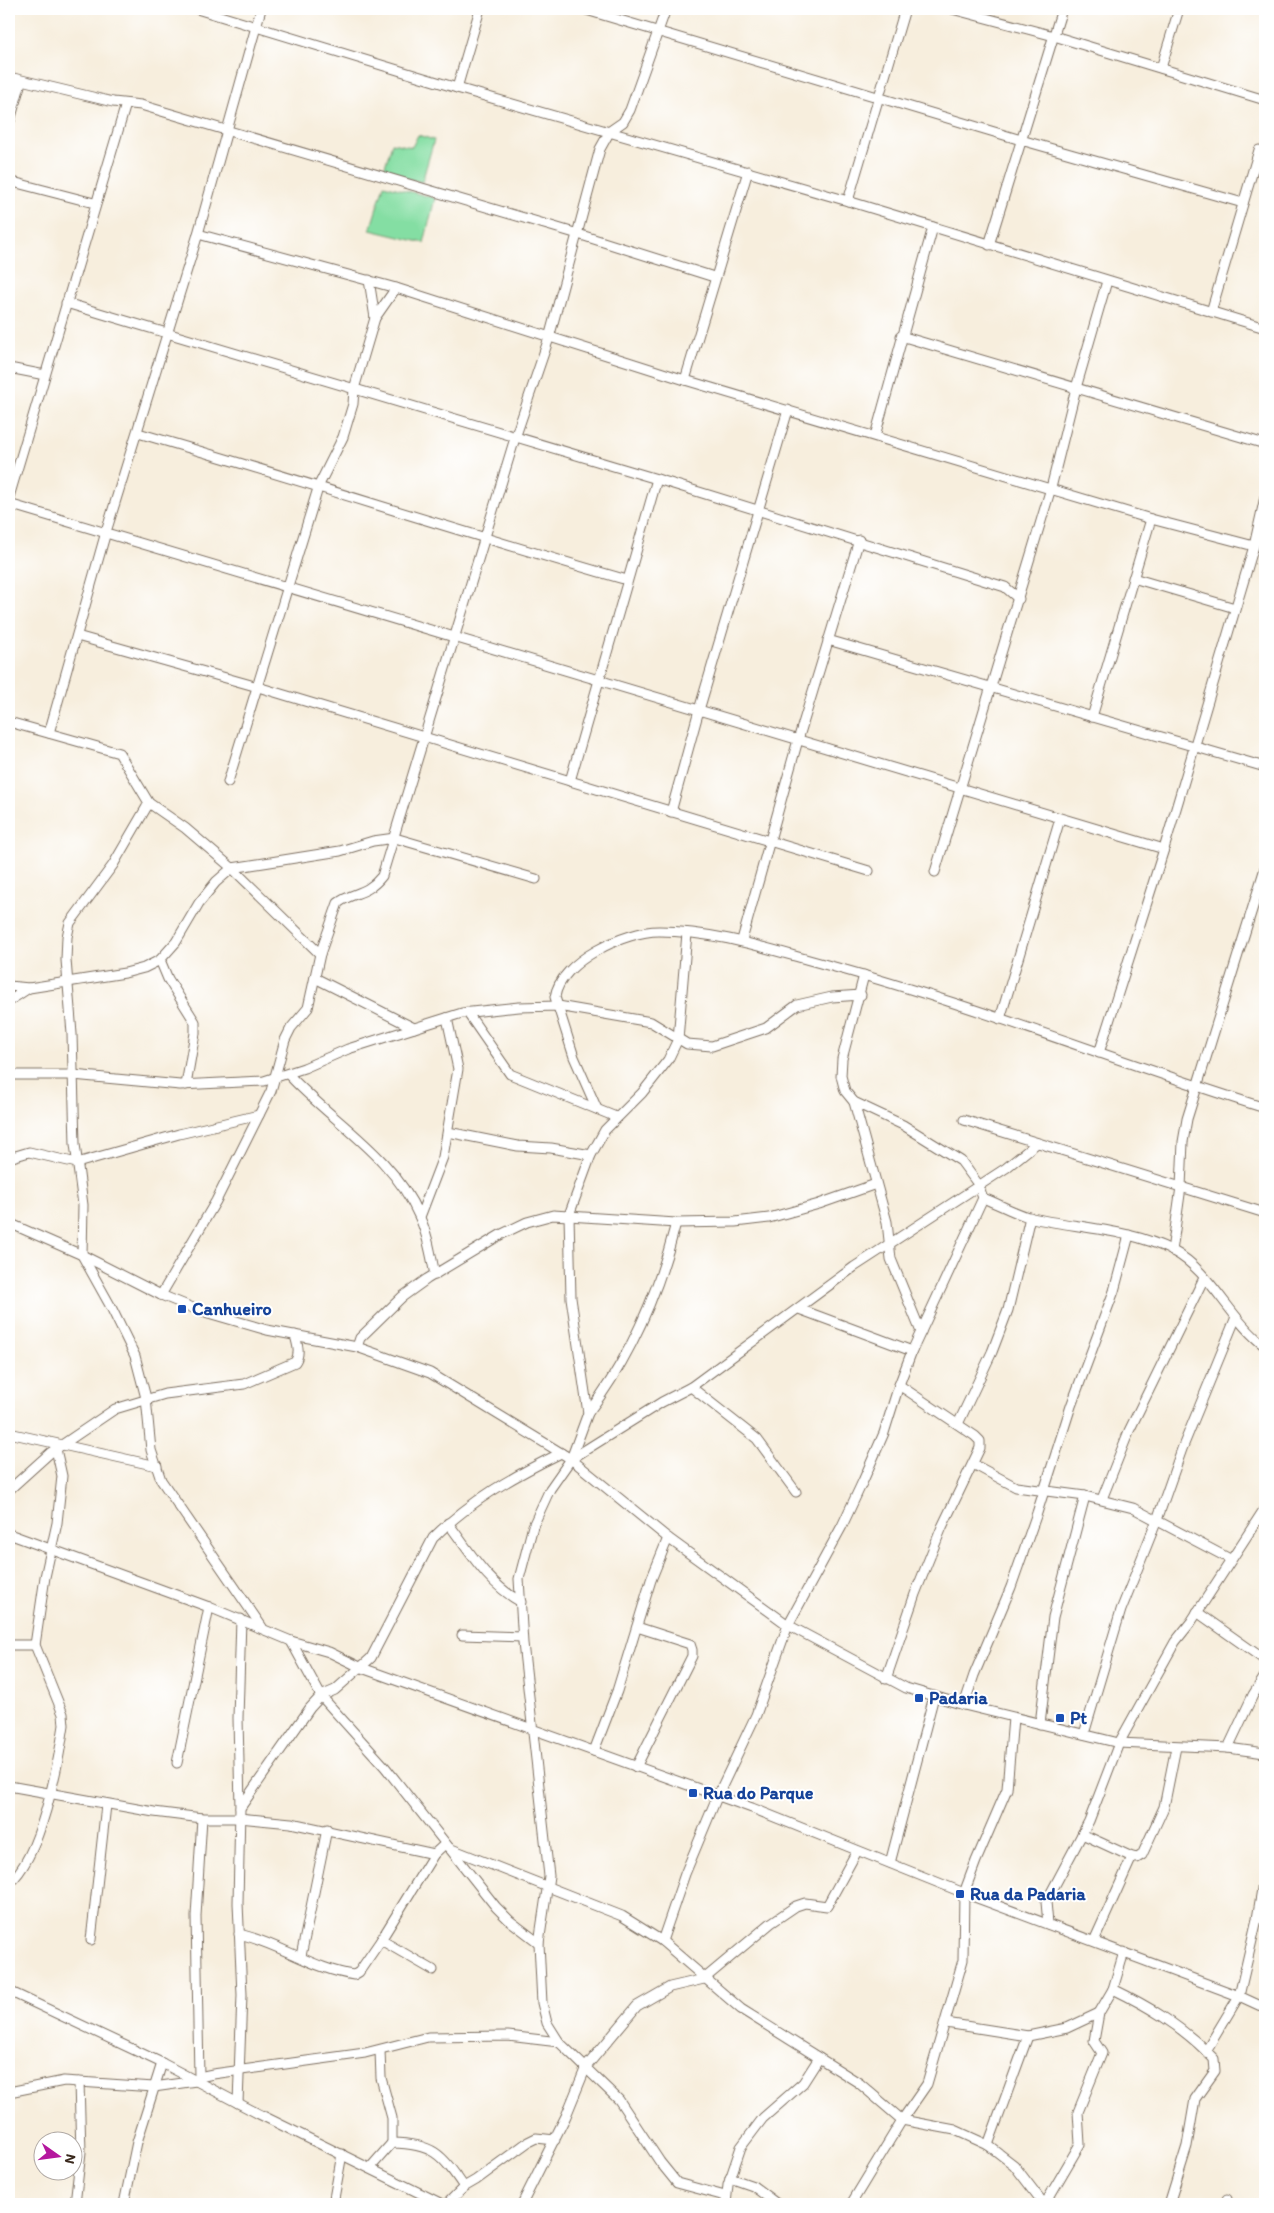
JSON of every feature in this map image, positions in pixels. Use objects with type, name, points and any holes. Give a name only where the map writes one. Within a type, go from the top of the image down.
[{"type":"street","points":[[197,9],[457,88],[748,171],[1265,328]]},
{"type":"street","points":[[49,733],[106,532],[198,234],[261,9]]},
{"type":"street","points":[[457,88],[480,9]]},
{"type":"street","points":[[583,9],[1021,140],[1243,203]]},
{"type":"street","points":[[161,1295],[216,1201],[259,1115],[275,1078],[285,1040],[291,1028],[308,1008],[320,954],[338,903],[344,898],[364,892],[374,886],[382,876],[515,438],[549,338],[600,149],[610,131],[623,122],[630,110],[666,9]]},
{"type":"street","points":[[848,201],[905,9]]},
{"type":"street","points":[[952,9],[1054,36],[1265,100]]},
{"type":"street","points":[[989,245],[1062,9]]},
{"type":"street","points":[[1160,68],[1179,9]]},
{"type":"street","points":[[9,78],[126,104],[141,105],[578,234],[714,277]]},
{"type":"street","points":[[9,124],[21,82]]},
{"type":"street","points":[[9,496],[94,203],[126,104]]},
{"type":"street","points":[[1211,312],[1259,150]]},
{"type":"street","points":[[685,380],[714,277],[748,171]]},
{"type":"street","points":[[9,181],[94,203]]},
{"type":"street","points":[[875,436],[901,336],[933,227]]},
{"type":"street","points":[[198,234],[369,280],[685,380],[1150,519],[1254,546]]},
{"type":"street","points":[[369,280],[375,318]]},
{"type":"street","points":[[935,872],[1019,599],[1107,281]]},
{"type":"street","points":[[228,782],[319,485],[343,438],[353,404],[354,389],[375,318],[396,288]]},
{"type":"street","points":[[66,303],[859,540],[1005,586],[1019,599]]},
{"type":"street","points":[[901,336],[1265,444]]},
{"type":"street","points":[[9,368],[45,375]]},
{"type":"street","points":[[671,812],[699,710],[788,410]]},
{"type":"street","points":[[138,433],[319,485],[485,539],[627,580]]},
{"type":"street","points":[[570,781],[656,479]]},
{"type":"street","points":[[1099,1053],[1164,849],[1254,546],[1265,497]]},
{"type":"street","points":[[9,504],[106,532],[286,589],[454,637],[1164,849]]},
{"type":"street","points":[[1092,717],[1150,519]]},
{"type":"street","points":[[742,940],[798,740],[859,540]]},
{"type":"street","points":[[1133,578],[1235,608]]},
{"type":"street","points":[[1005,586],[1024,581]]},
{"type":"street","points":[[78,636],[258,687],[869,871]]},
{"type":"street","points":[[828,640],[1265,767]]},
{"type":"street","points":[[9,722],[119,753],[149,803],[185,828],[232,868],[320,954]]},
{"type":"street","points":[[149,803],[114,865],[70,923],[66,960],[77,1163],[83,1205],[82,1255],[112,1307],[135,1356],[146,1398],[151,1450],[166,1487],[263,1628]]},
{"type":"street","points":[[1000,1019],[1060,819]]},
{"type":"street","points":[[9,986],[29,988],[68,982],[144,968],[160,960],[176,942],[199,903],[216,882],[232,868],[331,852],[374,841],[395,838],[536,879]]},
{"type":"street","points":[[1172,1250],[1181,1187],[1183,1142],[1187,1120],[1265,868]]},
{"type":"street","points":[[597,1109],[574,1057],[555,997],[556,987],[562,978],[582,960],[607,945],[656,931],[687,932],[742,940],[864,975],[922,992],[1198,1087],[1265,1108]]},
{"type":"street","points":[[588,1413],[570,1298],[569,1215],[591,1155],[605,1130],[642,1093],[668,1060],[678,1039],[687,932]]},
{"type":"street","points":[[160,960],[168,979],[194,1022],[195,1033],[186,1085]]},
{"type":"street","points":[[864,975],[842,1059],[841,1076],[845,1091],[854,1102],[890,1242],[891,1259],[921,1332]]},
{"type":"street","points":[[316,978],[414,1028]]},
{"type":"street","points":[[9,1000],[29,988]]},
{"type":"street","points":[[9,1075],[73,1075],[186,1085],[264,1081],[288,1074],[348,1049],[467,1012],[558,1006],[651,1022],[687,1044],[712,1046],[766,1028],[797,1005],[832,997],[860,995]]},
{"type":"street","points":[[467,1012],[510,1074],[616,1117]]},
{"type":"street","points":[[420,1217],[443,1157],[458,1069],[447,1018]]},
{"type":"street","points":[[288,1074],[307,1095],[380,1156],[420,1217],[435,1275]]},
{"type":"street","points":[[662,1941],[685,1874],[717,1797],[756,1715],[788,1625],[851,1508],[884,1433],[912,1351],[983,1198],[978,1184],[961,1161],[902,1125],[854,1102]]},
{"type":"street","points":[[9,1158],[30,1152],[77,1163],[179,1134],[259,1115]]},
{"type":"street","points":[[964,1120],[1265,1213]]},
{"type":"street","points":[[448,1132],[518,1146],[551,1148],[591,1155]]},
{"type":"street","points":[[570,1459],[662,1402],[691,1387],[729,1361],[772,1326],[799,1309],[854,1267],[978,1184],[1006,1168],[1037,1143]]},
{"type":"street","points":[[357,1346],[360,1338],[402,1297],[500,1235],[526,1222],[553,1215],[569,1215],[676,1224],[735,1222],[769,1218],[819,1204],[876,1184]]},
{"type":"street","points":[[983,1198],[1030,1217],[1129,1235],[1172,1250],[1187,1260],[1236,1317],[1265,1346]]},
{"type":"street","points":[[958,1424],[992,1352],[1008,1310],[1030,1217]]},
{"type":"street","points":[[9,1223],[82,1255],[161,1295],[198,1310],[236,1322],[357,1346],[430,1373],[570,1459],[668,1538],[788,1625],[906,1688],[1013,1718],[1119,1743],[1228,1748],[1265,1753]]},
{"type":"street","points":[[676,1224],[669,1252],[638,1330],[602,1394],[588,1413],[570,1459],[550,1490],[533,1526],[519,1579],[522,1637],[549,1886],[539,1943],[542,2003],[547,2023],[558,2042],[620,2100],[660,2162],[677,2183],[725,2200],[730,2178],[741,2147],[751,2132],[774,2107],[803,2083],[819,2058]]},
{"type":"street","points":[[964,1705],[974,1675],[1011,1587],[1071,1406],[1114,1291],[1129,1235]]},
{"type":"street","points":[[1102,1499],[1129,1431],[1204,1278]]},
{"type":"street","points":[[799,1309],[912,1351]]},
{"type":"street","points":[[1084,1734],[1121,1610],[1157,1520],[1182,1449],[1236,1317]]},
{"type":"street","points":[[9,1490],[58,1447],[115,1409],[146,1398],[244,1384],[282,1368],[298,1357],[295,1335]]},
{"type":"street","points":[[886,1679],[938,1535],[980,1448],[980,1441],[899,1385]]},
{"type":"street","points":[[691,1387],[757,1438],[796,1492]]},
{"type":"street","points":[[9,1434],[58,1447],[157,1466]]},
{"type":"street","points":[[9,1883],[18,1874],[31,1852],[50,1795],[62,1739],[63,1714],[35,1645],[37,1622],[57,1523],[62,1476],[58,1447]]},
{"type":"street","points":[[240,1808],[293,1730],[321,1696],[335,1690],[371,1658],[433,1538],[448,1523],[488,1492],[523,1471],[561,1454]]},
{"type":"street","points":[[973,1464],[1016,1487],[1102,1499],[1133,1508],[1230,1559]]},
{"type":"street","points":[[1040,1724],[1053,1617],[1085,1496]]},
{"type":"street","points":[[1048,1924],[1046,1902],[1082,1834],[1106,1782],[1119,1743],[1162,1664],[1265,1508]]},
{"type":"street","points":[[448,1523],[490,1580],[504,1592],[521,1602]]},
{"type":"street","points":[[9,1534],[241,1619],[291,1640],[328,1652],[362,1668],[752,1808],[964,1893],[1124,1952],[1265,2008]]},
{"type":"street","points":[[594,1750],[617,1691],[651,1580],[668,1538]]},
{"type":"street","points":[[177,1762],[209,1607]]},
{"type":"street","points":[[1197,1612],[1265,1660]]},
{"type":"street","points":[[238,2103],[242,1995],[239,1934],[240,1808],[238,1718],[241,1619]]},
{"type":"street","points":[[636,1767],[692,1656],[690,1644],[637,1626]]},
{"type":"street","points":[[462,1635],[522,1637]]},
{"type":"street","points":[[291,1640],[321,1696],[385,1767],[496,1907],[509,1920],[539,1943]]},
{"type":"street","points":[[9,1645],[35,1645]]},
{"type":"street","points":[[1228,1748],[1253,1695],[1265,1676]]},
{"type":"street","points":[[890,1863],[934,1696]]},
{"type":"street","points":[[851,2204],[902,2120],[927,2084],[963,1960],[964,1893],[1007,1789],[1013,1718]]},
{"type":"street","points":[[1082,1834],[1132,1857],[1138,1858],[1142,1855],[1164,1807],[1176,1746]]},
{"type":"street","points":[[9,1786],[106,1805],[202,1818],[239,1818],[327,1830],[434,1854]]},
{"type":"street","points":[[91,1940],[106,1805]]},
{"type":"street","points":[[198,2079],[196,1916],[202,1818]]},
{"type":"street","points":[[301,1956],[327,1830]]},
{"type":"street","points":[[239,1934],[354,1976],[359,1972],[381,1940],[434,1854],[447,1846]]},
{"type":"street","points":[[447,1846],[622,1916],[662,1941],[704,1979],[742,2009],[859,2083],[902,2120],[955,2130],[988,2144],[1014,2165],[1045,2204],[1080,2144],[1078,2112],[1102,2053],[1094,2041],[1099,2013],[1113,1989],[1124,1952]]},
{"type":"street","points":[[522,2204],[555,2140],[586,2067],[637,2006],[670,1987],[704,1979],[770,1923],[796,1906],[805,1903],[827,1906],[858,1851]]},
{"type":"street","points":[[1094,1941],[1132,1857]]},
{"type":"street","points":[[1206,2051],[1238,1996],[1257,1919],[1265,1871]]},
{"type":"street","points":[[381,1940],[433,1970]]},
{"type":"street","points":[[1113,1989],[1162,2015],[1186,2032],[1214,2059],[1215,2071],[1195,2099],[1187,2146],[1169,2204]]},
{"type":"street","points":[[9,1991],[198,2079],[238,2103],[442,2204]]},
{"type":"street","points":[[946,2023],[1028,2036],[1067,2028],[1099,2013]]},
{"type":"street","points":[[9,2092],[64,2082],[154,2087],[240,2070],[380,2050],[428,2037],[456,2035],[508,2036],[558,2042]]},
{"type":"street","points":[[988,2144],[1028,2036]]},
{"type":"street","points":[[370,2168],[392,2143],[392,2118],[381,2078],[380,2050]]},
{"type":"street","points":[[124,2204],[137,2142],[162,2062]]},
{"type":"street","points":[[76,2204],[81,2152],[79,2082]]},
{"type":"street","points":[[447,2204],[464,2187],[536,2138],[555,2140]]},
{"type":"street","points":[[392,2143],[421,2144],[433,2149],[444,2158],[464,2187]]},
{"type":"street","points":[[333,2204],[342,2154]]},
{"type":"street","points":[[730,2178],[753,2186],[777,2204]]},
{"type":"green space","points":[[418,135],[434,140],[422,182],[383,173],[392,143],[412,147]]},
{"type":"green space","points":[[384,185],[435,198],[424,243],[370,230]]},
{"type":"place","name":"Canhueiro","points":[[182,1309]]},
{"type":"place","name":"Padaria","points":[[919,1698]]},
{"type":"place","name":"Pt","points":[[1060,1718]]},
{"type":"place","name":"Rua do Parque","points":[[693,1793]]},
{"type":"place","name":"Rua da Padaria","points":[[960,1894]]}]
